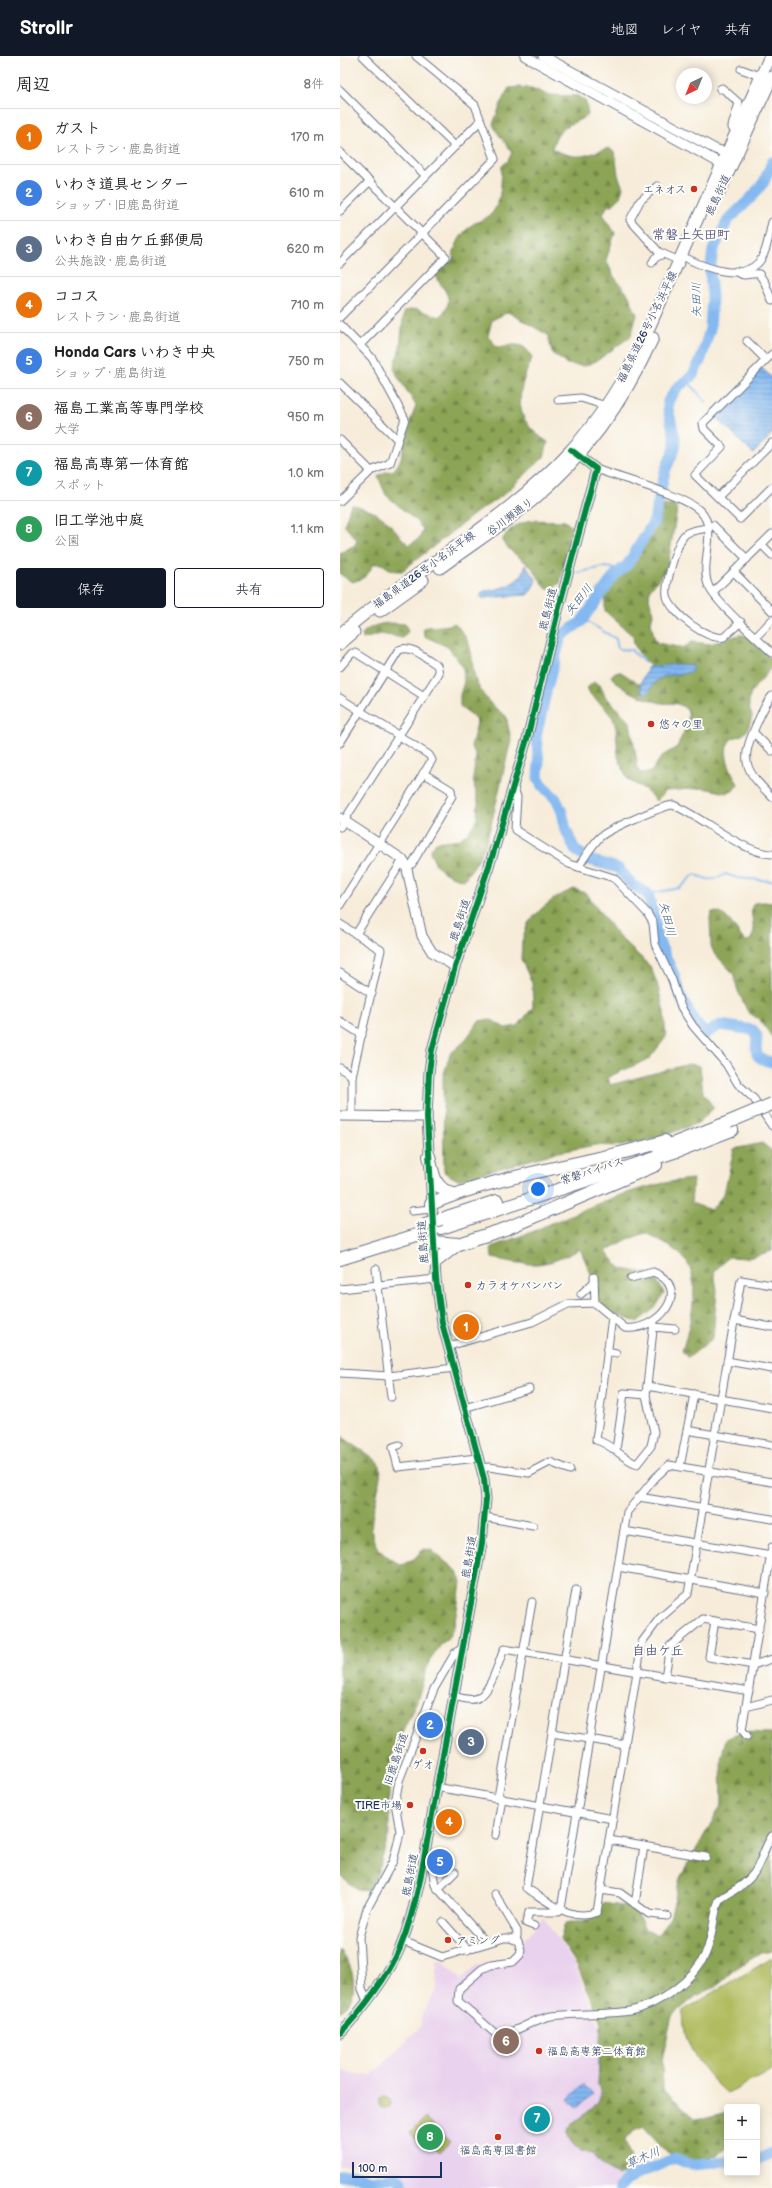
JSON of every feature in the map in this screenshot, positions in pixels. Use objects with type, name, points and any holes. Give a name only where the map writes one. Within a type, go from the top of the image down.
[{"type":"highway","name":"常磐バイパス","points":[[441,1223],[683,1149],[772,1104]]},
{"type":"highway","name":"常磐バイパス","points":[[340,1258],[726,1126],[772,1113]]},
{"type":"highway","points":[[431,1206],[453,1194],[518,1176],[646,1147],[691,1132],[726,1126]]},
{"type":"highway","points":[[435,1262],[458,1244],[505,1229],[554,1209],[651,1168],[683,1149]]},
{"type":"highway","points":[[429,1156],[436,1183],[443,1191],[453,1194]]},
{"type":"highway","name":"常磐バイパス","points":[[340,1250],[423,1229]]},
{"type":"highway","points":[[433,1242],[458,1244]]},
{"type":"main road","name":"福島県道26号小名浜平線","points":[[340,634],[392,593],[509,508],[575,453],[627,372],[645,337],[732,155],[738,132],[769,78],[770,56]]},
{"type":"main road","points":[[732,155],[769,78]]},
{"type":"main road","name":"鹿島街道","points":[[575,453],[615,410],[634,375],[688,259],[727,166]]},
{"type":"main road","name":"谷川瀬通り","points":[[340,644],[363,624],[534,499],[575,453]]},
{"type":"street","points":[[363,56],[455,146]]},
{"type":"street","points":[[340,317],[495,159],[475,105],[416,56]]},
{"type":"street","points":[[525,56],[727,166]]},
{"type":"street","points":[[543,56],[715,149],[732,155]]},
{"type":"street","points":[[741,69],[769,78]]},
{"type":"street","points":[[720,89],[722,88],[739,103],[732,126],[732,128],[738,132]]},
{"type":"street","points":[[340,90],[426,176]]},
{"type":"street","points":[[340,263],[480,121]]},
{"type":"street","points":[[340,152],[446,257],[360,345]]},
{"type":"street","points":[[340,211],[370,181]]},
{"type":"street","points":[[657,186],[644,196],[632,214],[630,220],[661,253]]},
{"type":"street","points":[[688,259],[715,270],[744,270],[758,263],[765,249],[772,222]]},
{"type":"street","points":[[632,228],[640,232]]},
{"type":"street","points":[[650,249],[675,258]]},
{"type":"street","points":[[652,262],[661,253]]},
{"type":"street","points":[[736,271],[740,275],[746,276],[759,274],[765,283],[772,301]]},
{"type":"street","points":[[340,325],[372,358],[405,419],[390,463],[371,471],[341,500]]},
{"type":"street","points":[[747,341],[765,359]]},
{"type":"street","points":[[772,354],[765,359],[703,423],[704,429],[722,447],[695,475],[740,519],[772,487]]},
{"type":"street","points":[[340,383],[397,439]]},
{"type":"street","points":[[558,400],[581,398],[606,406]]},
{"type":"street","points":[[340,440],[371,471]]},
{"type":"street","points":[[718,497],[772,443]]},
{"type":"street","points":[[575,453],[596,469],[690,503],[705,517],[711,527],[748,559]]},
{"type":"street","name":"鹿島街道","points":[[340,2032],[367,2001],[396,1956],[403,1941],[414,1907],[464,1648],[482,1543],[485,1516],[486,1499],[481,1468],[477,1458],[442,1323],[436,1279],[427,1117],[429,1072],[432,1050],[444,1014],[455,967],[493,854],[527,739],[558,607],[596,469]]},
{"type":"street","points":[[711,527],[706,577],[713,592],[772,653]]},
{"type":"street","points":[[711,527],[687,533],[678,543],[668,585],[668,598],[671,604],[695,628],[710,637],[724,637],[741,622]]},
{"type":"street","points":[[713,592],[772,534]]},
{"type":"street","points":[[762,545],[772,555]]},
{"type":"street","points":[[734,572],[772,611]]},
{"type":"street","points":[[756,637],[772,620]]},
{"type":"street","points":[[340,744],[399,650],[402,648],[414,651],[436,665],[439,673],[341,822],[379,843],[405,864],[422,936],[438,958],[455,967]]},
{"type":"street","points":[[340,667],[347,656],[352,653],[356,653],[424,696]]},
{"type":"street","points":[[340,698],[429,755],[432,760],[340,906]]},
{"type":"street","points":[[771,700],[746,748],[748,768],[755,780],[772,797]]},
{"type":"street","points":[[753,732],[772,751]]},
{"type":"street","points":[[405,864],[412,864],[452,796],[452,790],[423,773]]},
{"type":"street","points":[[513,785],[517,798],[515,830],[570,864],[614,878],[647,913],[653,923],[655,944],[672,980],[681,1007],[693,1026],[724,1062],[738,1084],[754,1099],[772,1126]]},
{"type":"street","points":[[578,867],[597,840],[606,833],[660,808],[673,805],[753,849],[764,854],[772,854]]},
{"type":"street","points":[[356,934],[405,864]]},
{"type":"street","points":[[340,924],[381,950],[352,1076],[352,1116]]},
{"type":"street","points":[[340,973],[372,994]]},
{"type":"street","points":[[340,1021],[362,1035]]},
{"type":"street","points":[[340,1068],[352,1076]]},
{"type":"street","points":[[340,1116],[427,1117]]},
{"type":"street","points":[[412,1211],[431,1206]]},
{"type":"street","points":[[376,1269],[391,1397]]},
{"type":"street","points":[[612,1317],[596,1440],[607,1443],[629,1461],[637,1464],[651,1446],[654,1432],[646,1395],[654,1324],[671,1300],[670,1287],[664,1278],[653,1272],[631,1278]]},
{"type":"street","points":[[340,1289],[436,1279]]},
{"type":"street","points":[[580,1294],[594,1280],[595,1304]]},
{"type":"street","points":[[576,1590],[526,1888],[575,1916],[591,1915],[597,1912],[642,1642],[659,1619],[688,1594],[741,1280],[772,1285]]},
{"type":"street","points":[[449,1346],[532,1322],[568,1304],[595,1304],[625,1328],[643,1327],[654,1324],[674,1329]]},
{"type":"street","points":[[734,1320],[772,1327]]},
{"type":"street","points":[[607,1351],[616,1353]]},
{"type":"street","points":[[727,1361],[772,1369]]},
{"type":"street","points":[[340,1373],[389,1376],[454,1368]]},
{"type":"street","points":[[647,1386],[772,1408]]},
{"type":"street","points":[[464,1408],[529,1389]]},
{"type":"street","points":[[616,1450],[624,1392],[646,1395]]},
{"type":"street","points":[[680,1467],[694,1394]]},
{"type":"street","points":[[687,1430],[772,1445]]},
{"type":"street","points":[[398,1445],[393,1446],[398,1467],[477,1458]]},
{"type":"street","points":[[481,1468],[490,1467],[529,1473],[550,1462],[570,1470]]},
{"type":"street","points":[[534,1926],[526,1923],[529,1912],[558,1912],[561,1909],[627,1512],[655,1478],[670,1465],[772,1482]]},
{"type":"street","points":[[639,1497],[772,1519]]},
{"type":"street","points":[[485,1516],[533,1526]]},
{"type":"street","points":[[624,1531],[771,1556]]},
{"type":"street","points":[[747,1736],[742,1730],[772,1547]]},
{"type":"street","points":[[618,1567],[765,1593]]},
{"type":"street","points":[[496,1835],[500,1798],[532,1602]]},
{"type":"street","points":[[665,1677],[670,1646],[703,1619],[759,1629]]},
{"type":"street","points":[[715,1621],[709,1657],[753,1665],[772,1659]]},
{"type":"street","name":"旧鹿島街道","points":[[367,2001],[362,1989],[359,1937],[367,1909],[393,1861],[398,1842],[400,1831],[395,1803],[398,1781],[434,1689],[455,1653],[464,1648]]},
{"type":"street","points":[[454,1696],[470,1700],[480,1697],[494,1676],[504,1649],[749,1691]]},
{"type":"street","points":[[746,1707],[772,1700]]},
{"type":"street","points":[[552,1733],[625,1745]]},
{"type":"street","points":[[436,1787],[613,1818]]},
{"type":"street","points":[[403,1941],[442,1957],[504,1938],[515,1939],[520,1944],[521,1950],[513,1962],[486,1966],[459,1989],[458,2001],[497,2035],[510,2032],[549,2016],[631,2011],[656,2001],[682,1983],[700,1964],[709,1943],[719,1900],[741,1886],[753,1874],[772,1836]]},
{"type":"street","points":[[609,1840],[706,1857]]},
{"type":"street","points":[[634,1904],[644,1846]]},
{"type":"street","points":[[423,1862],[432,1867],[438,1889],[487,1943]]},
{"type":"street","points":[[438,1889],[455,1872]]},
{"type":"street","points":[[601,1890],[620,1893],[649,1914],[667,1916]]},
{"type":"street","points":[[495,1894],[517,1931],[517,1936],[515,1939]]},
{"type":"street","points":[[443,1922],[468,1950]]},
{"type":"shaded area","points":[[543,1917],[575,1965],[611,2056],[624,2169],[613,2188],[412,2188],[407,2181],[393,2171],[357,2165],[340,2166],[340,2071],[371,2076],[421,2026],[422,2013],[437,1990],[436,1961],[441,1960],[461,1980],[477,1965],[511,1958],[516,1955],[518,1947]]},
{"type":"green space","points":[[509,88],[532,88],[548,95],[578,96],[586,102],[588,115],[561,130],[554,141],[552,149],[561,153],[575,156],[586,155],[609,148],[615,153],[618,175],[623,188],[620,197],[613,205],[608,205],[603,214],[615,233],[606,260],[614,277],[628,294],[637,315],[631,336],[598,360],[585,366],[567,364],[552,353],[548,335],[508,312],[492,320],[488,336],[497,347],[518,345],[525,348],[532,358],[523,382],[520,404],[523,415],[528,424],[536,433],[548,442],[544,457],[503,495],[477,512],[402,571],[393,570],[381,564],[376,564],[372,565],[369,572],[365,576],[352,582],[340,574],[340,553],[355,545],[357,540],[344,525],[351,505],[359,506],[379,515],[409,545],[420,538],[423,529],[415,520],[386,495],[378,476],[386,472],[393,471],[400,462],[405,436],[416,406],[394,368],[400,348],[404,311],[416,309],[440,317],[445,311],[448,305],[448,296],[435,275],[435,272],[453,259],[453,254],[457,244],[466,229],[485,219],[496,207],[500,190],[502,166],[508,161],[512,152],[493,124],[504,96]]},
{"type":"green space","points":[[674,504],[677,510],[667,569],[650,589],[649,598],[653,614],[651,622],[654,637],[657,643],[683,648],[692,642],[710,644],[739,635],[745,635],[771,659],[772,665],[751,694],[749,707],[752,716],[747,730],[744,734],[733,738],[729,742],[727,748],[726,754],[728,761],[738,784],[733,791],[727,793],[703,788],[666,791],[656,801],[645,789],[628,780],[618,757],[616,728],[613,718],[589,693],[587,688],[594,682],[600,685],[605,696],[630,722],[637,762],[636,766],[640,773],[651,772],[662,756],[677,747],[688,723],[688,711],[684,707],[677,704],[662,703],[638,695],[625,689],[615,681],[611,676],[615,672],[621,672],[645,688],[654,670],[640,655],[634,644],[633,636],[605,611],[605,587],[607,580],[640,545],[664,505]]},
{"type":"green space","points":[[531,520],[565,521],[572,527],[560,583],[553,589],[547,589],[531,567],[511,551],[502,541],[507,533],[514,527]]},
{"type":"green space","points":[[389,623],[405,624],[408,631],[403,638],[381,634],[363,639],[362,634],[371,627]]},
{"type":"green space","points":[[455,623],[466,638],[470,647],[477,684],[487,700],[506,716],[511,740],[486,844],[477,862],[464,880],[446,874],[442,871],[435,863],[430,851],[436,842],[460,839],[471,829],[477,819],[478,802],[473,779],[476,755],[471,747],[477,723],[472,715],[460,706],[460,695],[464,682],[463,667],[448,647],[424,636],[423,628]]},
{"type":"green space","points":[[574,889],[587,894],[617,935],[650,966],[657,983],[664,1012],[666,1037],[649,1059],[608,1077],[610,1085],[689,1064],[700,1066],[703,1093],[714,1108],[698,1123],[657,1138],[622,1146],[595,1145],[554,1153],[458,1180],[444,1172],[443,1077],[450,1054],[464,1042],[479,1021],[490,1019],[505,1028],[518,1026],[533,1007],[532,983],[521,959],[522,941],[528,923],[541,909],[556,897]]},
{"type":"green space","points":[[754,903],[772,903],[772,1037],[760,1020],[748,1012],[738,991],[733,973],[714,953],[711,946],[710,917],[712,912],[723,914],[746,942],[751,939],[754,931],[751,909]]},
{"type":"green space","points":[[762,1143],[772,1151],[772,1251],[748,1258],[728,1257],[714,1272],[717,1290],[713,1338],[688,1358],[682,1351],[693,1302],[694,1289],[689,1265],[682,1256],[670,1247],[646,1233],[628,1239],[606,1251],[621,1269],[653,1274],[664,1293],[655,1308],[637,1322],[609,1312],[591,1295],[594,1281],[580,1249],[556,1260],[537,1264],[518,1263],[492,1258],[491,1247],[532,1232],[617,1196],[655,1185],[693,1179],[691,1203],[711,1210],[724,1194],[734,1149]]},
{"type":"green space","points":[[340,1434],[378,1462],[380,1466],[381,1470],[379,1485],[372,1521],[374,1541],[379,1550],[388,1558],[402,1565],[415,1558],[423,1549],[431,1550],[458,1572],[461,1582],[454,1627],[447,1640],[442,1643],[429,1662],[416,1703],[394,1749],[389,1780],[389,1834],[376,1878],[366,1891],[357,1889],[340,1875]]},
{"type":"green space","points":[[743,1732],[772,1733],[772,1951],[761,1953],[735,1969],[715,1987],[696,1996],[672,2016],[662,2060],[663,2089],[695,2118],[703,2119],[724,2114],[724,2150],[717,2155],[694,2163],[667,2152],[644,2127],[634,2131],[625,2141],[634,2165],[630,2171],[618,2176],[609,2172],[593,2154],[581,2152],[571,2142],[568,2132],[570,2126],[576,2120],[592,2109],[598,2102],[600,2094],[598,2084],[601,2022],[577,1965],[560,1939],[565,1924],[590,1919],[603,1903],[635,1908],[645,1929],[657,1936],[671,1915],[680,1878],[722,1804],[721,1759],[726,1739]]},
{"type":"green space","points":[[340,1950],[349,1965],[354,1982],[351,1998],[347,2006],[340,2012]]},
{"type":"green space","points":[[772,1958],[772,2071],[727,2093],[710,2077],[695,2056],[686,2034],[684,2010]]},
{"type":"green space","points":[[383,2097],[387,2097],[391,2103],[387,2109],[383,2109],[379,2105],[379,2101]]},
{"type":"green space","points":[[425,2118],[450,2142],[440,2152],[429,2142],[424,2146],[410,2133]]},
{"type":"water","points":[[761,367],[772,378],[772,434],[753,454],[714,415]]},
{"type":"water","points":[[525,565],[536,579],[534,587],[527,595],[482,598],[481,595],[484,591],[497,589],[516,581],[524,571]]},
{"type":"water","points":[[678,664],[692,665],[694,669],[688,673],[659,679],[647,694],[641,690],[641,682],[648,667]]},
{"type":"water","points":[[584,2084],[593,2094],[577,2109],[568,2099]]},
{"type":"waterway","name":"矢田川","points":[[772,162],[764,182],[750,199],[728,220],[713,250],[710,272],[712,298],[710,329],[701,359],[693,375],[678,387],[668,401],[668,409],[675,438],[675,448],[665,471],[654,521],[628,564],[615,575],[581,622],[561,636],[536,737],[539,762],[538,778],[543,786],[556,799],[562,812],[566,830],[575,850],[590,860],[618,868],[633,885],[648,894],[655,920],[656,935],[674,975],[682,999],[695,1022],[705,1034],[720,1025],[753,1030],[757,1036],[757,1054],[762,1059],[772,1062]]},
{"type":"waterway","points":[[688,381],[706,402]]},
{"type":"waterway","points":[[577,573],[603,567],[621,569]]},
{"type":"waterway","points":[[583,619],[616,639],[618,649],[631,650],[644,662]]},
{"type":"waterway","points":[[648,894],[680,888],[695,874],[703,878],[710,879],[721,877],[725,874],[738,878],[772,881]]},
{"type":"waterway","name":"草木川","points":[[760,2159],[772,2153]]},
{"type":"waterway","name":"草木川","points":[[619,2188],[627,2179],[675,2158],[691,2165],[724,2162]]},
{"type":"waterway","name":"草木川","points":[[340,2176],[353,2175],[371,2181],[396,2177],[402,2181],[405,2188]]},
{"type":"cycle path","points":[[340,2033],[357,2015],[389,1970],[400,1948],[412,1914],[420,1880],[482,1543],[486,1499],[484,1479],[442,1323],[436,1279],[427,1117],[429,1072],[432,1050],[455,967],[493,854],[527,739],[559,607],[596,469],[571,450]]},
{"type":"place","name":"エネオス","points":[[694,189]]},
{"type":"place","name":"悠々の里","points":[[651,724]]},
{"type":"place","name":"カラオケバンバン","points":[[468,1285]]},
{"type":"place","name":"ガスト","points":[[466,1327]]},
{"type":"place","name":"いわき道具センター","points":[[430,1725]]},
{"type":"place","name":"いわき自由ケ丘郵便局","points":[[471,1742]]},
{"type":"place","name":"ゲオ","points":[[423,1751]]},
{"type":"place","name":"TIRE市場","points":[[410,1805]]},
{"type":"place","name":"ココス","points":[[449,1822]]},
{"type":"place","name":"Honda Cars いわき中央","points":[[440,1862]]},
{"type":"place","name":"アミング","points":[[448,1940]]},
{"type":"place","name":"福島工業高等専門学校","points":[[506,2041]]},
{"type":"place","name":"福島高専第二体育館","points":[[539,2051]]},
{"type":"place","name":"福島高専第一体育館","points":[[537,2119]]},
{"type":"place","name":"旧工学池中庭","points":[[430,2137]]},
{"type":"place","name":"福島高専図書館","points":[[498,2137]]},
{"type":"district","name":"常磐上矢田町","points":[[691,235]]},
{"type":"district","name":"自由ケ丘","points":[[658,1651]]}]
